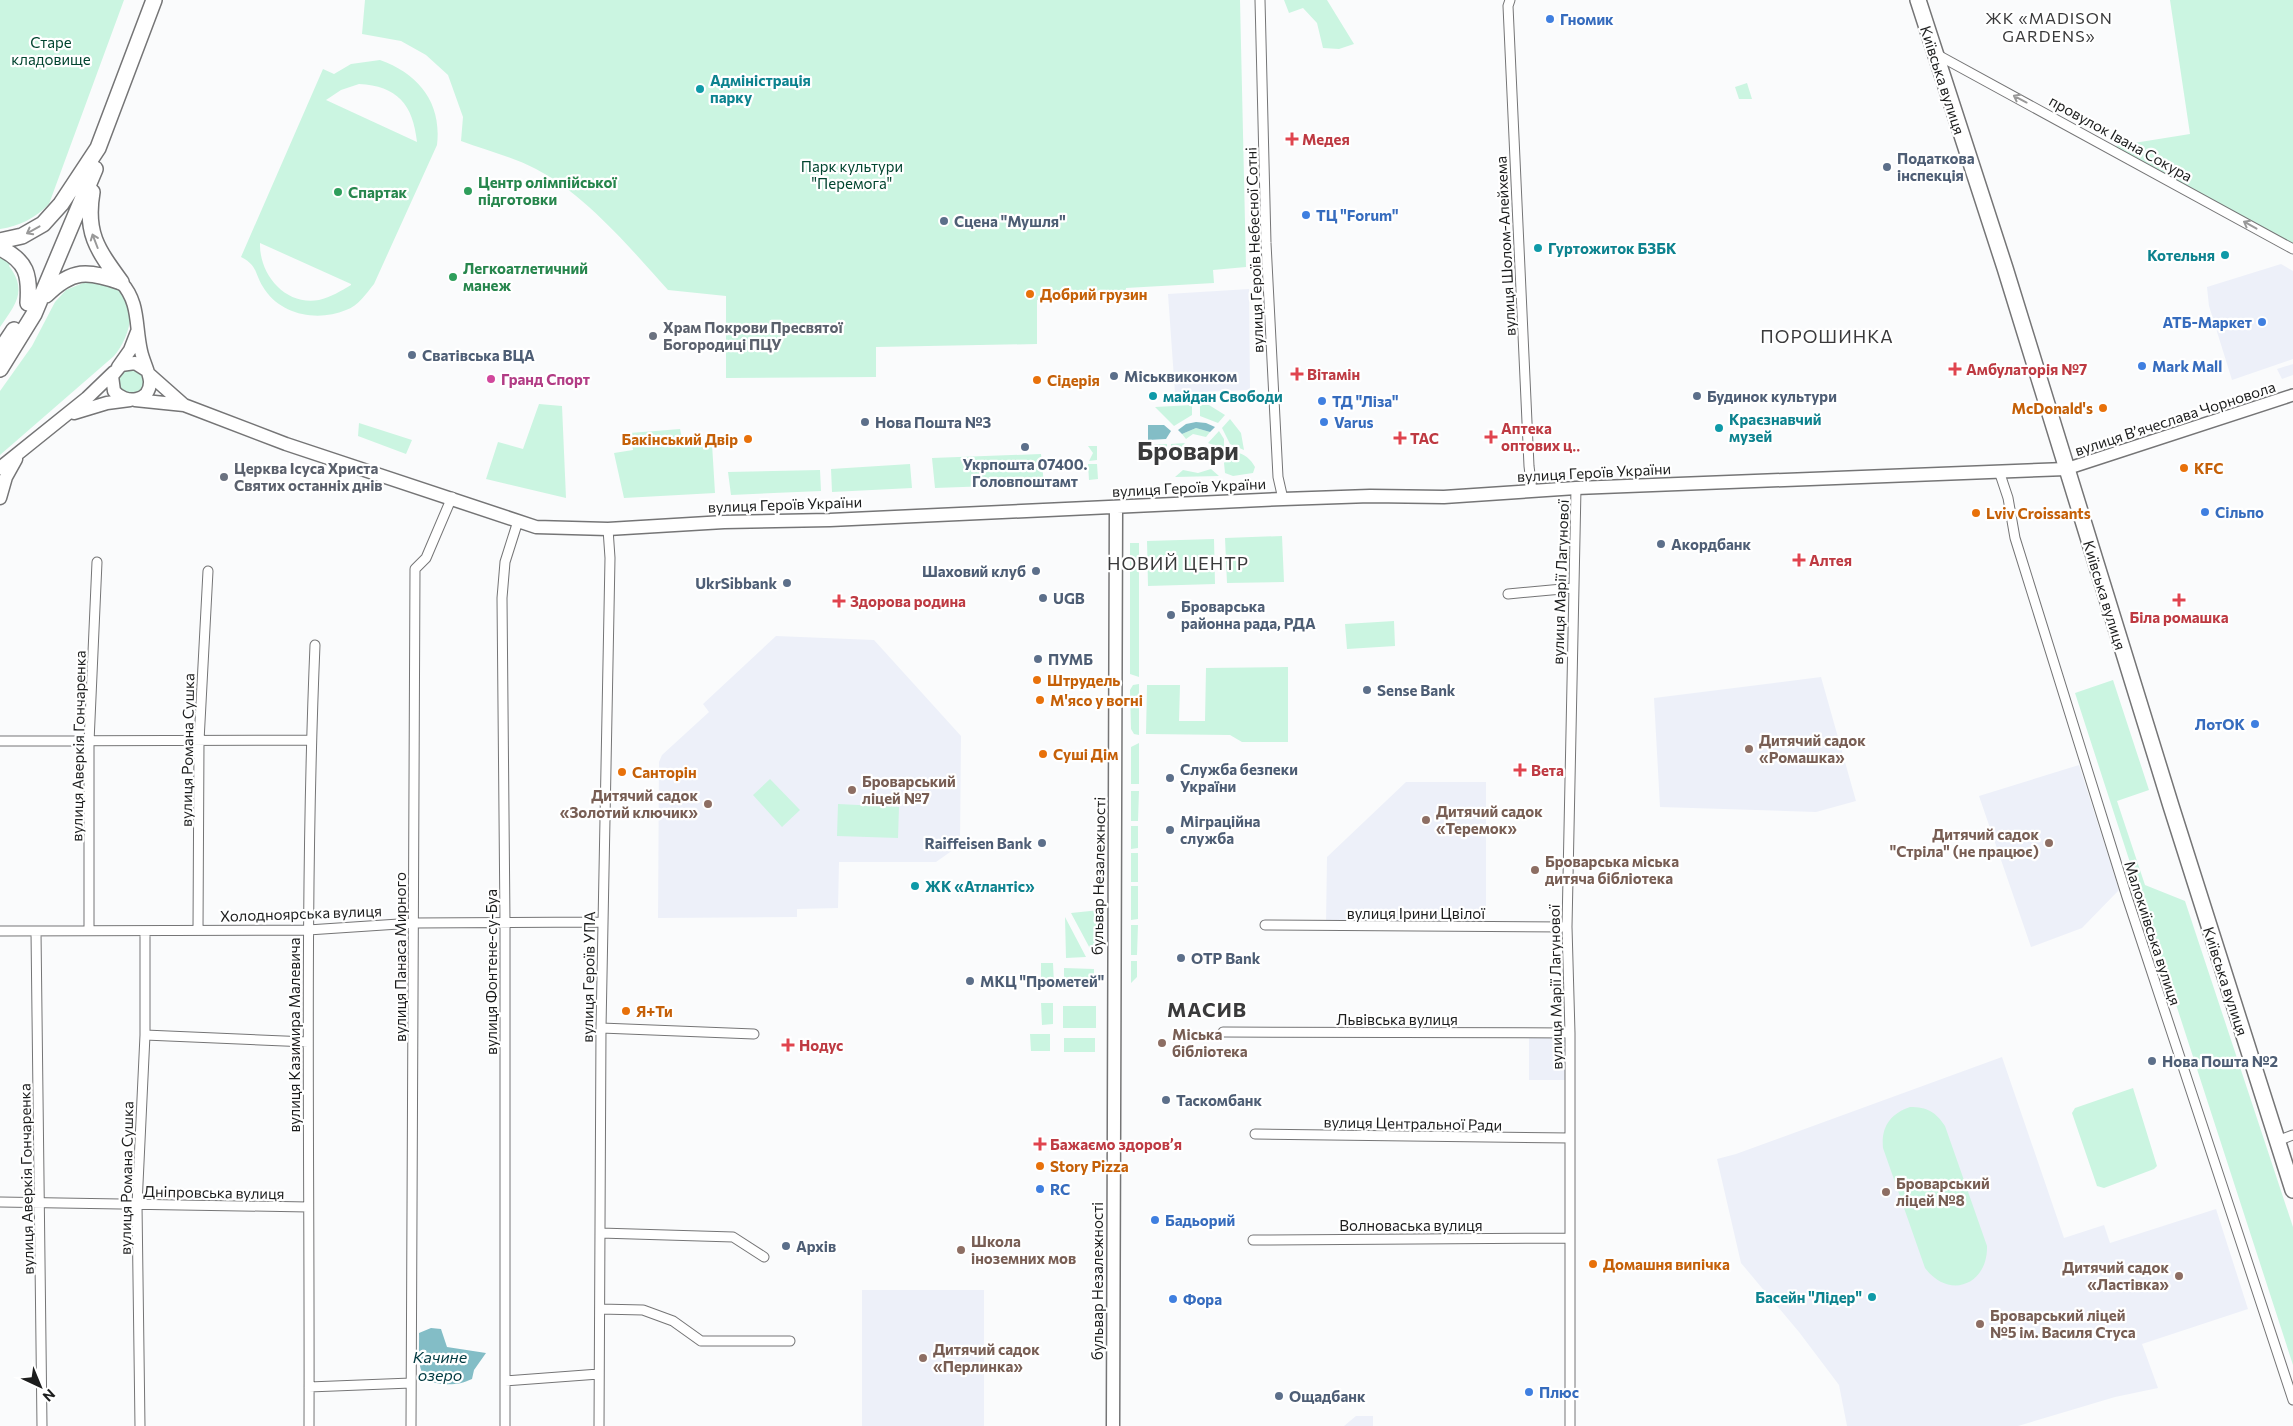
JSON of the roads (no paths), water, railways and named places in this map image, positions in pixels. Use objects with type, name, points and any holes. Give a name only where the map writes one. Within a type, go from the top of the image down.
[{"type":"main road","points":[[0,369],[22,337],[34,303],[98,148],[154,0]]},
{"type":"main road","name":"Київська вулиця","points":[[1918,0],[2293,1190]]},
{"type":"main road","points":[[0,241],[22,236],[43,224],[90,168]]},
{"type":"main road","points":[[90,168],[89,211],[90,226],[95,244],[134,302],[138,327],[141,353],[148,372],[148,390],[133,400],[121,398],[114,391],[112,381],[116,370],[130,350],[138,327]]},
{"type":"main road","points":[[0,248],[16,258],[27,271],[34,303]]},
{"type":"main road","points":[[0,351],[34,303],[61,281],[80,273],[101,274],[121,282]]},
{"type":"main road","points":[[0,468],[125,363],[135,362],[148,372]]},
{"type":"main road","name":"вулиця Героїв України","points":[[148,372],[184,405]]},
{"type":"main road","name":"вулиця Героїв України","points":[[60,419],[94,406],[133,400],[184,405],[286,444],[452,497],[536,527],[608,529],[724,522],[830,520],[1282,499],[1370,496],[1444,497],[1576,488],[2066,469]]},
{"type":"main road","points":[[0,498],[8,472],[20,453]]},
{"type":"main road","name":"бульвар Незалежності","points":[[1113,1426],[1116,507]]},
{"type":"street","name":"вулиця Героїв Небесної Сотні","points":[[1260,0],[1266,243],[1278,477],[1282,499]]},
{"type":"street","name":"вулиця Шолом-Алейхема","points":[[1510,0],[1508,6],[1520,304],[1532,491]]},
{"type":"street","name":"провулок Івана Сокура","points":[[1935,54],[2293,249]]},
{"type":"street","name":"вулиця Вʼячеслава Чорновола","points":[[2066,469],[2293,395]]},
{"type":"street","name":"Малокиївська вулиця","points":[[1999,471],[2008,498],[2015,538],[2124,888],[2293,1400]]},
{"type":"street","name":"вулиця Марії Лагунової","points":[[1570,1426],[1570,1034],[1567,927],[1576,488]]},
{"type":"street","name":"вулиця Панаса Мирного","points":[[411,1426],[415,569],[426,558],[452,497]]},
{"type":"street","name":"вулиця Фонтене-су-Буа","points":[[505,1426],[505,923],[502,598],[505,562],[518,521]]},
{"type":"street","name":"вулиця Героїв УПА","points":[[599,1426],[601,1028],[610,558],[608,529]]},
{"type":"street","name":"вулиця Аверкія Гончаренка","points":[[89,930],[90,742],[97,562]]},
{"type":"street","name":"вулиця Романа Сушка","points":[[198,930],[199,741],[208,572]]},
{"type":"street","points":[[1508,594],[1573,588]]},
{"type":"street","name":"вулиця Казимира Малевича","points":[[309,1426],[308,930],[311,740],[315,645]]},
{"type":"street","points":[[0,741],[311,740]]},
{"type":"street","name":"Холодноярська вулиця","points":[[0,931],[308,930],[414,923],[604,922]]},
{"type":"street","name":"вулиця Ірини Цвілої","points":[[1265,925],[1567,927]]},
{"type":"street","name":"вулиця Романа Сушка","points":[[140,1426],[136,1205],[145,1036],[145,931]]},
{"type":"street","name":"вулиця Аверкія Гончаренка","points":[[36,932],[42,1426]]},
{"type":"street","points":[[601,1028],[754,1034]]},
{"type":"street","name":"Львівська вулиця","points":[[1223,1032],[1570,1034]]},
{"type":"street","points":[[145,1036],[308,1042]]},
{"type":"street","name":"вулиця Центральної Ради","points":[[1255,1134],[1570,1138]]},
{"type":"street","points":[[2276,1141],[2293,1135]]},
{"type":"street","name":"Дніпровська вулиця","points":[[0,1202],[308,1207]]},
{"type":"street","points":[[600,1233],[733,1237],[764,1257]]},
{"type":"street","name":"Волноваська вулиця","points":[[1253,1240],[1570,1238]]},
{"type":"street","points":[[600,1309],[643,1310],[673,1321],[701,1341],[790,1341]]},
{"type":"street","points":[[505,1381],[599,1374]]},
{"type":"street","points":[[309,1387],[411,1384]]},
{"type":"water","points":[[1206,423],[1215,427],[1210,432],[1196,428],[1182,434],[1178,430],[1186,424]]},
{"type":"water","points":[[1148,425],[1164,425],[1171,431],[1166,439],[1148,440]]},
{"type":"water","name":"Качине озеро","points":[[431,1328],[441,1329],[447,1347],[486,1353],[474,1370],[472,1379],[461,1383],[441,1384],[432,1382],[426,1377],[420,1365],[419,1333]]},
{"type":"place","name":"Гномик","points":[[1550,19]]},
{"type":"place","name":"Адміністрація парку","points":[[700,89]]},
{"type":"place","name":"Медея","points":[[1292,139]]},
{"type":"place","name":"Податкова інспекція","points":[[1887,167]]},
{"type":"place","name":"Центр олімпійської підготовки","points":[[468,191]]},
{"type":"place","name":"Спартак","points":[[338,192]]},
{"type":"place","name":"ТЦ \"Forum\"","points":[[1306,215]]},
{"type":"place","name":"Сцена \"Мушля\"","points":[[944,221]]},
{"type":"place","name":"Гуртожиток БЗБК","points":[[1538,248]]},
{"type":"place","name":"Котельня","points":[[2225,255]]},
{"type":"place","name":"Легкоатлетичний манеж","points":[[453,277]]},
{"type":"place","name":"Добрий грузин","points":[[1030,294]]},
{"type":"place","name":"АТБ-Маркет","points":[[2262,322]]},
{"type":"place","name":"Храм Покрови Пресвятої Богородиці ПЦУ","points":[[653,336]]},
{"type":"place","name":"Сватівська ВЦА","points":[[412,355]]},
{"type":"place","name":"Mark Mall","points":[[2142,366]]},
{"type":"place","name":"Амбулаторія №7","points":[[1955,369]]},
{"type":"place","name":"Вітамін","points":[[1297,374]]},
{"type":"place","name":"Міськвиконком","points":[[1114,376]]},
{"type":"place","name":"Гранд Спорт","points":[[491,379]]},
{"type":"place","name":"Сідерія","points":[[1037,380]]},
{"type":"place","name":"майдан Свободи","points":[[1153,396]]},
{"type":"place","name":"Будинок культури","points":[[1697,396]]},
{"type":"place","name":"ТД \"Ліза\"","points":[[1322,401]]},
{"type":"place","name":"McDonald's","points":[[2103,408]]},
{"type":"place","name":"Нова Пошта №3","points":[[865,422]]},
{"type":"place","name":"Varus","points":[[1324,422]]},
{"type":"place","name":"Краєзнавчий музей","points":[[1719,428]]},
{"type":"place","name":"Аптека оптових ц‥","points":[[1491,437]]},
{"type":"place","name":"ТАС","points":[[1400,438]]},
{"type":"place","name":"Бакінський Двір","points":[[748,439]]},
{"type":"place","name":"Укрпошта 07400. Головпоштамт","points":[[1025,447]]},
{"type":"place","name":"KFC","points":[[2184,468]]},
{"type":"place","name":"Церква Ісуса Христа Святих останніх днів","points":[[224,477]]},
{"type":"place","name":"Сільпо","points":[[2205,512]]},
{"type":"place","name":"Lviv Croissants","points":[[1976,513]]},
{"type":"place","name":"Акордбанк","points":[[1661,544]]},
{"type":"place","name":"Алтея","points":[[1799,560]]},
{"type":"place","name":"Шаховий клуб","points":[[1036,571]]},
{"type":"place","name":"UkrSibbank","points":[[787,583]]},
{"type":"place","name":"UGB","points":[[1043,598]]},
{"type":"place","name":"Біла ромашка","points":[[2179,600]]},
{"type":"place","name":"Здорова родина","points":[[839,601]]},
{"type":"place","name":"Броварська районна рада, РДА","points":[[1171,615]]},
{"type":"place","name":"ПУМБ","points":[[1038,659]]},
{"type":"place","name":"Штрудель","points":[[1037,680]]},
{"type":"place","name":"Sense Bank","points":[[1367,690]]},
{"type":"place","name":"М'ясо у вогні","points":[[1040,700]]},
{"type":"place","name":"ЛотОК","points":[[2255,724]]},
{"type":"place","name":"Дитячий садок «Ромашка»","points":[[1749,749]]},
{"type":"place","name":"Суші Дім","points":[[1043,754]]},
{"type":"place","name":"Вета","points":[[1520,770]]},
{"type":"place","name":"Санторін","points":[[622,772]]},
{"type":"place","name":"Служба безпеки України","points":[[1170,778]]},
{"type":"place","name":"Броварський ліцей №7","points":[[852,790]]},
{"type":"place","name":"Дитячий садок «Золотий ключик»","points":[[708,804]]},
{"type":"place","name":"Дитячий садок «Теремок»","points":[[1426,820]]},
{"type":"place","name":"Міграційна служба","points":[[1170,830]]},
{"type":"place","name":"Raiffeisen Bank","points":[[1042,843]]},
{"type":"place","name":"Дитячий садок \"Стріла\" (не працює)","points":[[2049,843]]},
{"type":"place","name":"Броварська міська дитяча бібліотека","points":[[1535,870]]},
{"type":"place","name":"ЖК «Атлантіс»","points":[[915,886]]},
{"type":"place","name":"OTP Bank","points":[[1181,958]]},
{"type":"place","name":"МКЦ \"Прометей\"","points":[[970,981]]},
{"type":"place","name":"Я+Ти","points":[[626,1011]]},
{"type":"place","name":"Міська бібліотека","points":[[1162,1043]]},
{"type":"place","name":"Нодус","points":[[788,1045]]},
{"type":"place","name":"Нова Пошта №2","points":[[2152,1061]]},
{"type":"place","name":"Таскомбанк","points":[[1166,1100]]},
{"type":"place","name":"Бажаємо здоровʼя","points":[[1040,1144]]},
{"type":"place","name":"Story Pizza","points":[[1040,1166]]},
{"type":"place","name":"RC","points":[[1040,1189]]},
{"type":"place","name":"Броварський ліцей №8","points":[[1886,1192]]},
{"type":"place","name":"Бадьорий","points":[[1155,1220]]},
{"type":"place","name":"Архів","points":[[786,1246]]},
{"type":"place","name":"Школа іноземних мов","points":[[961,1250]]},
{"type":"place","name":"Домашня випічка","points":[[1593,1264]]},
{"type":"place","name":"Дитячий садок «Ластівка»","points":[[2179,1276]]},
{"type":"place","name":"Басейн \"Лідер\"","points":[[1872,1297]]},
{"type":"place","name":"Фора","points":[[1173,1299]]},
{"type":"place","name":"Броварський ліцей №5 ім. Василя Стуса","points":[[1980,1324]]},
{"type":"place","name":"Дитячий садок «Перлинка»","points":[[923,1358]]},
{"type":"place","name":"Плюс","points":[[1529,1392]]},
{"type":"place","name":"Ощадбанк","points":[[1279,1396]]},
{"type":"district","name":"ЖК «MADISON GARDENS»","points":[[2049,26]]},
{"type":"district","name":"ПОРОШИНКА","points":[[1827,336]]},
{"type":"district","name":"Бровари","points":[[1188,450]]},
{"type":"district","name":"НОВИЙ ЦЕНТР","points":[[1178,563]]},
{"type":"district","name":"МАСИВ","points":[[1207,1009]]},
{"type":"park label","name":"Старе кладовище","points":[[51,50]]},
{"type":"park label","name":"Парк культури \"Перемога\"","points":[[852,174]]}]
